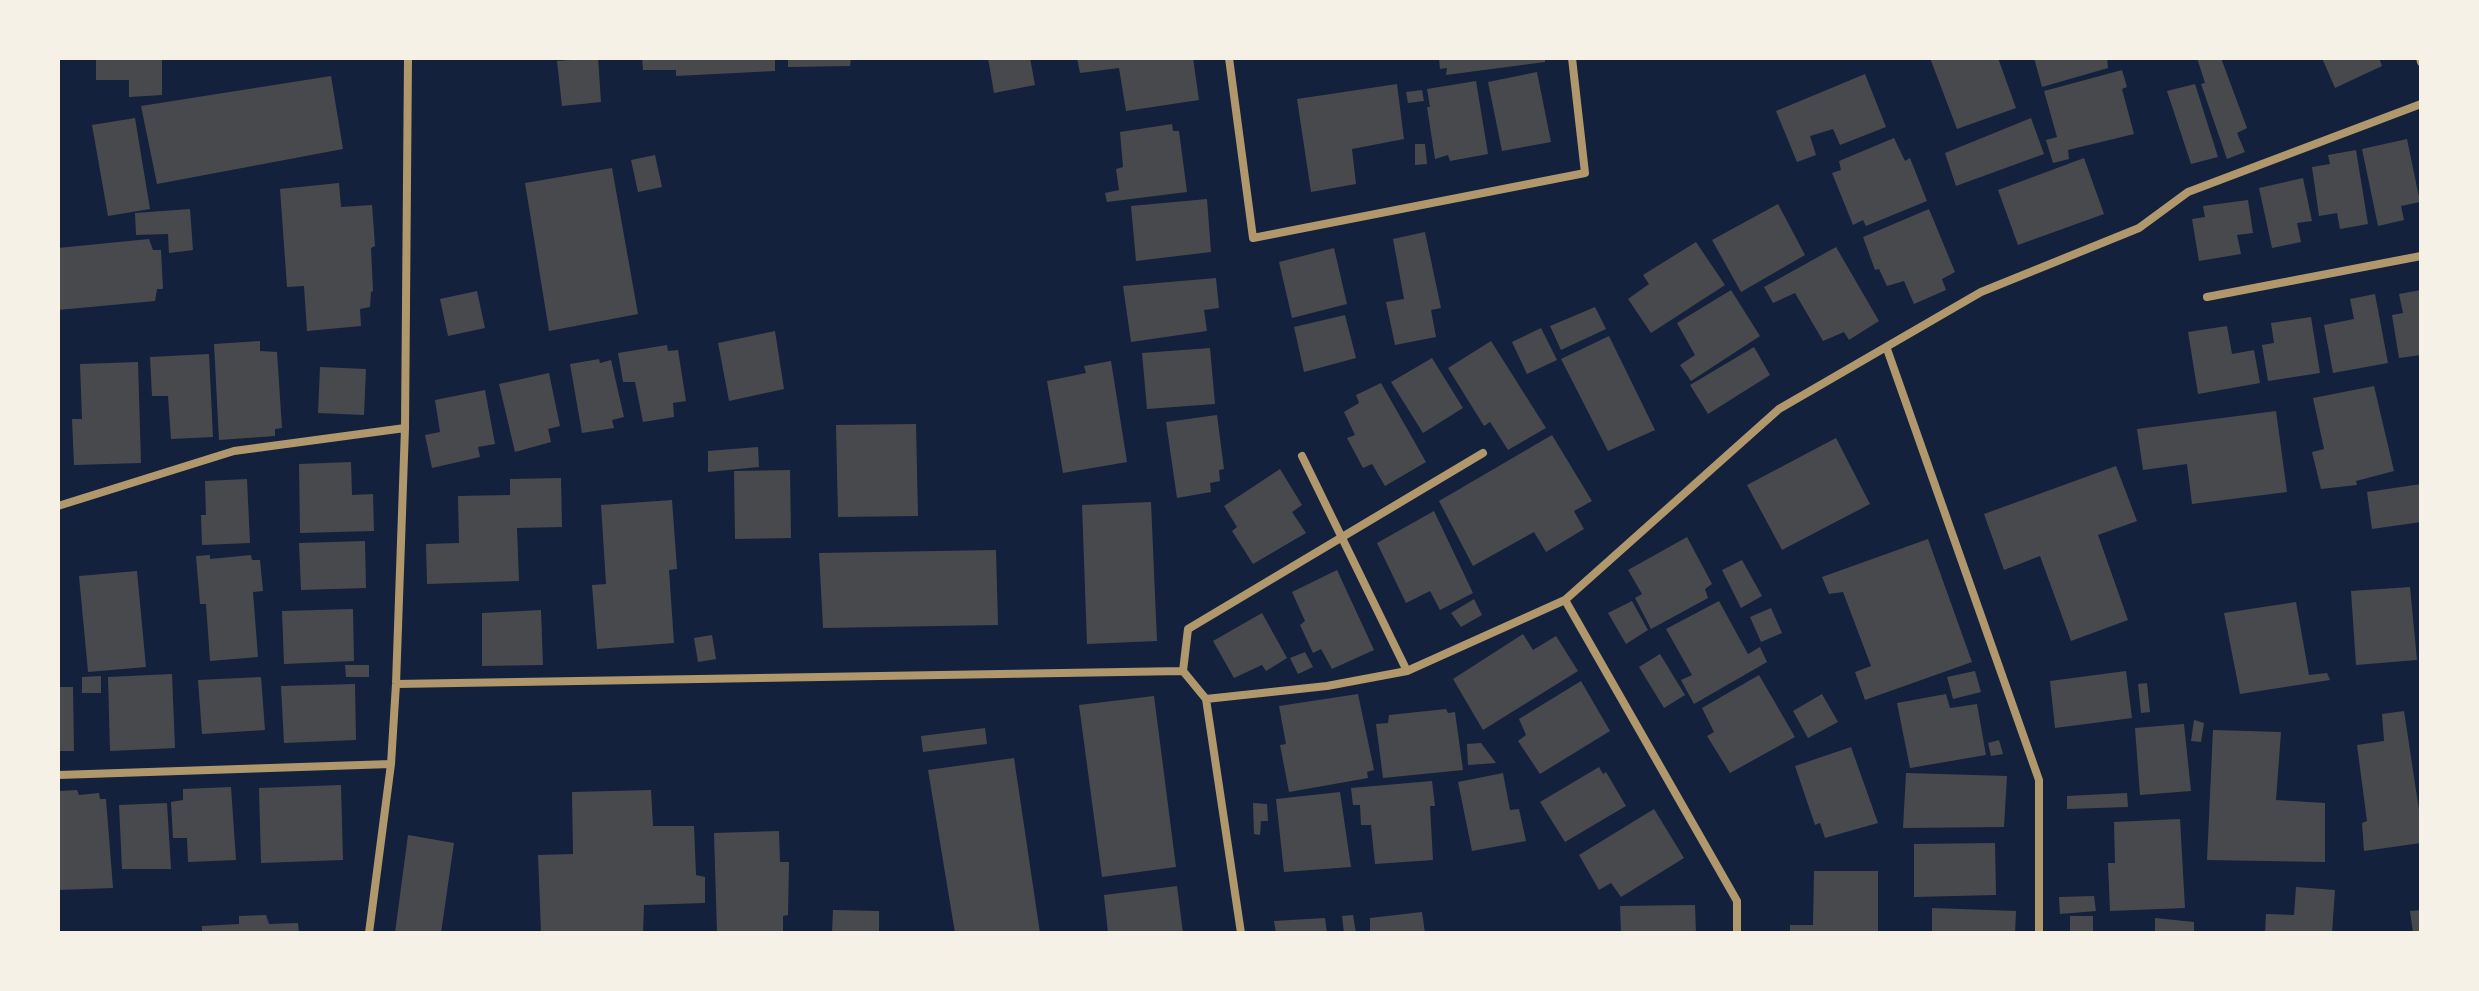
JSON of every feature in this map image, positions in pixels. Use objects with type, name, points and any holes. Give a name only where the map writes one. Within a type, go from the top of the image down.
[{"type":"street","points":[[369,933],[391,764],[396,684],[405,428],[408,58]]},
{"type":"street","points":[[1229,58],[1253,238],[1585,173],[1572,58]]},
{"type":"street","points":[[1206,699],[1327,686],[1407,671],[1565,600],[1779,409],[1981,292],[2139,228],[2188,192],[2421,104]]},
{"type":"street","points":[[2207,297],[2421,256]]},
{"type":"street","points":[[1887,349],[2039,780],[2039,933]]},
{"type":"street","points":[[58,506],[234,451],[405,428]]},
{"type":"street","points":[[1241,933],[1206,699],[1183,671],[1188,629],[1483,453]]},
{"type":"street","points":[[1302,456],[1407,671]]},
{"type":"street","points":[[1565,600],[1737,901],[1737,933]]},
{"type":"street","points":[[396,684],[1183,671]]},
{"type":"street","points":[[58,775],[391,764]]},
{"type":"building","points":[[96,58],[162,58],[162,95],[129,97],[129,80],[96,80]]},
{"type":"building","points":[[598,58],[601,102],[562,106],[557,61]]},
{"type":"building","points":[[642,58],[775,58],[775,71],[676,76],[676,70],[643,70]]},
{"type":"building","points":[[788,58],[851,58],[850,66],[788,67]]},
{"type":"building","points":[[988,58],[1030,58],[1035,85],[994,93]]},
{"type":"building","points":[[1077,58],[1193,58],[1199,100],[1126,111],[1119,68],[1080,73]]},
{"type":"building","points":[[1439,58],[1545,58],[1545,62],[1446,75],[1447,68],[1440,69]]},
{"type":"building","points":[[1930,58],[1998,58],[2016,108],[1957,129]]},
{"type":"building","points":[[2034,58],[2107,58],[2108,68],[2042,87]]},
{"type":"building","points":[[2197,58],[2221,58],[2247,128],[2237,133],[2245,152],[2227,159],[2201,84],[2205,83]]},
{"type":"building","points":[[2322,58],[2379,58],[2382,66],[2335,88]]},
{"type":"building","points":[[2122,70],[2127,87],[2122,89],[2134,134],[2068,150],[2069,159],[2053,163],[2046,140],[2057,137],[2044,91]]},
{"type":"building","points":[[1537,72],[1551,142],[1502,151],[1488,82]]},
{"type":"building","points":[[1865,74],[1886,127],[1840,145],[1833,129],[1810,136],[1816,155],[1797,162],[1776,111]]},
{"type":"building","points":[[331,76],[343,149],[157,184],[141,106]]},
{"type":"building","points":[[1476,81],[1488,154],[1450,161],[1448,155],[1435,159],[1427,89]]},
{"type":"building","points":[[1397,84],[1404,139],[1352,149],[1356,184],[1311,192],[1297,99]]},
{"type":"building","points":[[2195,84],[2218,157],[2191,164],[2167,91]]},
{"type":"building","points":[[1422,90],[1424,101],[1408,103],[1406,92]]},
{"type":"building","points":[[135,118],[150,209],[108,216],[92,125]]},
{"type":"building","points":[[2031,118],[2044,154],[1956,186],[1945,153]]},
{"type":"building","points":[[1172,124],[1173,131],[1179,131],[1187,192],[1107,202],[1105,193],[1119,190],[1116,169],[1123,167],[1120,132]]},
{"type":"building","points":[[1894,138],[1905,161],[1910,158],[1927,201],[1866,226],[1863,220],[1853,225],[1832,173],[1841,170],[1839,161]]},
{"type":"building","points":[[2407,139],[2420,202],[2401,206],[2404,220],[2378,226],[2362,149]]},
{"type":"building","points":[[1415,144],[1425,144],[1427,164],[1415,165]]},
{"type":"building","points":[[2356,150],[2368,224],[2340,229],[2337,213],[2319,216],[2312,167],[2330,164],[2328,155]]},
{"type":"building","points":[[655,155],[662,187],[638,192],[631,160]]},
{"type":"building","points":[[2084,158],[2104,214],[2018,245],[1998,190]]},
{"type":"building","points":[[612,168],[638,314],[549,331],[525,183]]},
{"type":"building","points":[[2303,178],[2312,221],[2297,223],[2301,242],[2272,248],[2259,188]]},
{"type":"building","points":[[339,183],[341,207],[372,205],[375,246],[371,248],[373,291],[370,307],[360,309],[361,326],[307,331],[304,286],[287,287],[280,189]]},
{"type":"building","points":[[1207,199],[1211,252],[1136,261],[1131,206]]},
{"type":"building","points":[[2248,200],[2253,233],[2237,235],[2241,254],[2199,261],[2192,219],[2205,217],[2203,206]]},
{"type":"building","points":[[1778,204],[1805,255],[1741,292],[1712,240]]},
{"type":"building","points":[[190,209],[193,250],[169,253],[168,234],[136,235],[135,213]]},
{"type":"building","points":[[1929,209],[1955,272],[1942,279],[1946,290],[1914,304],[1904,281],[1887,286],[1879,269],[1875,270],[1863,237]]},
{"type":"building","points":[[1425,232],[1441,308],[1431,310],[1436,337],[1395,345],[1386,302],[1404,299],[1393,239]]},
{"type":"building","points":[[149,239],[153,250],[161,250],[163,289],[157,289],[155,301],[58,310],[58,248]]},
{"type":"building","points":[[1696,242],[1725,285],[1651,333],[1628,299],[1649,284],[1643,275]]},
{"type":"building","points":[[1836,247],[1879,321],[1849,340],[1844,332],[1823,341],[1795,293],[1773,303],[1764,287]]},
{"type":"building","points":[[1334,248],[1347,304],[1292,318],[1279,262]]},
{"type":"building","points":[[1216,278],[1219,308],[1204,310],[1207,331],[1131,342],[1123,286]]},
{"type":"building","points":[[1731,290],[1760,336],[1691,381],[1680,365],[1695,355],[1677,323]]},
{"type":"building","points":[[2421,290],[2421,355],[2399,358],[2392,315],[2403,313],[2399,294]]},
{"type":"building","points":[[477,291],[485,328],[448,336],[440,299]]},
{"type":"building","points":[[2375,294],[2388,363],[2333,373],[2324,325],[2354,319],[2350,299]]},
{"type":"building","points":[[1595,307],[1606,329],[1561,350],[1550,326]]},
{"type":"building","points":[[1345,315],[1356,358],[1304,372],[1294,327]]},
{"type":"building","points":[[2311,317],[2320,373],[2268,381],[2262,345],[2274,343],[2271,323]]},
{"type":"building","points":[[2227,326],[2232,354],[2254,350],[2260,383],[2198,394],[2188,332]]},
{"type":"building","points":[[1541,328],[1557,360],[1527,374],[1512,342]]},
{"type":"building","points":[[775,331],[784,389],[729,401],[718,343]]},
{"type":"building","points":[[1609,336],[1655,430],[1608,451],[1561,359]]},
{"type":"building","points":[[260,341],[260,351],[277,352],[282,428],[275,429],[275,436],[219,440],[214,344]]},
{"type":"building","points":[[1491,341],[1546,428],[1508,450],[1490,422],[1484,426],[1448,368]]},
{"type":"building","points":[[667,345],[668,351],[678,350],[686,401],[673,403],[674,417],[643,422],[635,382],[623,382],[618,353]]},
{"type":"building","points":[[1754,347],[1770,375],[1708,414],[1690,385]]},
{"type":"building","points":[[1210,348],[1215,404],[1147,409],[1142,353]]},
{"type":"building","points":[[209,354],[213,437],[171,439],[168,396],[152,396],[150,357]]},
{"type":"building","points":[[1432,358],[1463,408],[1423,433],[1391,382]]},
{"type":"building","points":[[599,359],[600,363],[611,360],[624,417],[612,420],[614,428],[582,433],[570,364]]},
{"type":"building","points":[[1111,361],[1127,462],[1063,473],[1047,381],[1086,373],[1084,366]]},
{"type":"building","points":[[138,362],[141,463],[74,465],[72,419],[82,419],[80,364]]},
{"type":"building","points":[[320,367],[366,369],[364,415],[318,413]]},
{"type":"building","points":[[549,373],[560,426],[548,429],[551,442],[515,452],[499,384]]},
{"type":"building","points":[[1381,383],[1426,462],[1385,486],[1372,464],[1363,468],[1347,438],[1355,435],[1344,412],[1359,403],[1356,395]]},
{"type":"building","points":[[2374,386],[2394,471],[2356,481],[2357,485],[2321,489],[2312,452],[2324,449],[2313,398]]},
{"type":"building","points":[[485,390],[495,444],[478,447],[480,457],[432,468],[425,435],[440,432],[435,400]]},
{"type":"building","points":[[2276,411],[2287,492],[2192,504],[2187,464],[2143,470],[2137,429]]},
{"type":"building","points":[[1217,415],[1224,469],[1219,470],[1220,481],[1210,483],[1211,492],[1177,498],[1166,422]]},
{"type":"building","points":[[916,424],[918,516],[838,517],[836,425]]},
{"type":"building","points":[[1552,435],[1592,501],[1574,511],[1584,529],[1546,552],[1534,532],[1473,566],[1439,501]]},
{"type":"building","points":[[1836,438],[1870,504],[1782,550],[1747,485]]},
{"type":"building","points":[[758,447],[759,467],[708,472],[708,451]]},
{"type":"building","points":[[351,462],[352,495],[373,494],[374,531],[300,533],[299,464]]},
{"type":"building","points":[[2116,466],[2137,521],[2098,535],[2128,620],[2071,641],[2040,556],[2004,570],[1984,514]]},
{"type":"building","points":[[1280,469],[1302,505],[1292,512],[1306,533],[1253,564],[1232,531],[1237,527],[1224,506]]},
{"type":"building","points":[[790,470],[791,538],[735,539],[734,471]]},
{"type":"building","points":[[561,478],[562,527],[517,528],[519,581],[427,584],[426,544],[459,543],[458,496],[510,495],[510,479]]},
{"type":"building","points":[[247,479],[250,543],[202,545],[201,515],[206,515],[205,481]]},
{"type":"building","points":[[2421,484],[2421,522],[2372,529],[2367,492]]},
{"type":"building","points":[[672,500],[677,569],[669,570],[674,643],[597,649],[592,585],[606,584],[601,505]]},
{"type":"building","points":[[1151,502],[1157,641],[1087,644],[1082,505]]},
{"type":"building","points":[[1434,511],[1473,593],[1440,610],[1430,591],[1406,603],[1377,543]]},
{"type":"building","points":[[1687,537],[1712,584],[1705,589],[1708,598],[1651,629],[1635,598],[1642,594],[1628,570]]},
{"type":"building","points":[[1928,539],[1972,662],[1865,700],[1855,672],[1871,666],[1843,592],[1829,594],[1822,577]]},
{"type":"building","points":[[365,541],[366,588],[301,590],[299,543]]},
{"type":"building","points":[[996,550],[998,625],[823,628],[819,553]]},
{"type":"building","points":[[210,555],[210,559],[251,555],[252,560],[260,560],[263,591],[253,592],[258,657],[210,661],[206,604],[200,604],[196,556]]},
{"type":"building","points":[[1742,560],[1762,596],[1741,608],[1722,570]]},
{"type":"building","points":[[1337,570],[1374,650],[1332,669],[1321,649],[1313,653],[1300,625],[1305,621],[1292,592]]},
{"type":"building","points":[[137,571],[146,667],[88,672],[79,576]]},
{"type":"building","points":[[2410,587],[2417,660],[2356,665],[2351,591]]},
{"type":"building","points":[[1474,599],[1482,615],[1461,627],[1451,613]]},
{"type":"building","points":[[1632,601],[1648,630],[1626,644],[1608,613]]},
{"type":"building","points":[[1719,601],[1748,654],[1760,647],[1767,662],[1694,704],[1681,680],[1692,675],[1666,629]]},
{"type":"building","points":[[2296,602],[2309,675],[2327,673],[2330,680],[2240,694],[2224,613]]},
{"type":"building","points":[[1771,608],[1782,633],[1761,642],[1750,617]]},
{"type":"building","points":[[353,609],[354,661],[284,664],[282,611]]},
{"type":"building","points":[[541,610],[543,665],[482,666],[482,613]]},
{"type":"building","points":[[1262,613],[1287,658],[1266,671],[1262,665],[1234,678],[1213,641]]},
{"type":"building","points":[[1523,634],[1533,650],[1556,636],[1578,671],[1483,730],[1453,679]]},
{"type":"building","points":[[712,635],[716,659],[698,662],[694,638]]},
{"type":"building","points":[[1305,652],[1313,667],[1298,674],[1290,658]]},
{"type":"building","points":[[1660,654],[1685,695],[1664,708],[1639,667]]},
{"type":"building","points":[[345,665],[369,665],[369,677],[346,677]]},
{"type":"building","points":[[1975,671],[1981,692],[1953,699],[1947,677]]},
{"type":"building","points":[[2126,671],[2132,718],[2055,728],[2050,681]]},
{"type":"building","points":[[172,674],[175,748],[110,751],[108,677]]},
{"type":"building","points":[[1759,675],[1795,737],[1730,773],[1707,736],[1714,732],[1702,708]]},
{"type":"building","points":[[101,676],[101,693],[82,693],[82,677]]},
{"type":"building","points":[[261,677],[265,730],[202,734],[198,680]]},
{"type":"building","points":[[1581,681],[1610,731],[1540,774],[1518,741],[1526,735],[1519,719]]},
{"type":"building","points":[[2147,683],[2150,712],[2141,713],[2138,684]]},
{"type":"building","points":[[355,684],[356,740],[284,743],[281,686]]},
{"type":"building","points":[[58,687],[73,687],[74,751],[58,751]]},
{"type":"building","points":[[1358,694],[1374,770],[1367,772],[1368,778],[1289,792],[1280,745],[1286,744],[1279,706]]},
{"type":"building","points":[[1822,694],[1838,722],[1808,738],[1793,711]]},
{"type":"building","points":[[1946,694],[1950,708],[1977,704],[1986,755],[1910,768],[1897,703]]},
{"type":"building","points":[[1154,696],[1176,867],[1102,877],[1079,705]]},
{"type":"building","points":[[1446,709],[1448,713],[1455,712],[1463,770],[1383,778],[1376,724],[1388,723],[1389,715]]},
{"type":"building","points":[[2404,711],[2421,823],[2421,843],[2364,851],[2362,823],[2367,821],[2357,745],[2384,741],[2382,714]]},
{"type":"building","points":[[2194,720],[2204,723],[2201,742],[2191,741]]},
{"type":"building","points":[[2184,724],[2191,791],[2140,795],[2135,728]]},
{"type":"building","points":[[985,728],[987,744],[923,752],[921,736]]},
{"type":"building","points":[[2213,730],[2281,732],[2276,800],[2325,803],[2325,862],[2207,860]]},
{"type":"building","points":[[1999,740],[2003,754],[1991,756],[1988,743]]},
{"type":"building","points":[[1481,743],[1496,763],[1468,765],[1467,744]]},
{"type":"building","points":[[1851,747],[1878,823],[1825,838],[1820,823],[1815,825],[1795,766]]},
{"type":"building","points":[[1014,758],[1040,933],[955,933],[928,770]]},
{"type":"building","points":[[1599,767],[1603,774],[1606,772],[1626,806],[1565,842],[1540,802]]},
{"type":"building","points":[[1503,773],[1510,810],[1519,809],[1526,841],[1472,851],[1458,782]]},
{"type":"building","points":[[1906,773],[2007,776],[2004,827],[1903,828]]},
{"type":"building","points":[[1432,781],[1435,806],[1430,806],[1433,860],[1375,864],[1371,825],[1361,825],[1360,805],[1353,805],[1351,788]]},
{"type":"building","points":[[341,785],[343,860],[261,863],[259,788]]},
{"type":"building","points":[[231,787],[236,860],[188,862],[187,838],[173,838],[171,802],[183,800],[183,789]]},
{"type":"building","points":[[77,790],[79,795],[99,793],[100,799],[106,799],[113,888],[58,890],[58,791]]},
{"type":"building","points":[[651,790],[653,826],[694,826],[696,875],[705,877],[705,903],[644,905],[643,933],[541,933],[538,855],[573,854],[572,792]]},
{"type":"building","points":[[1340,792],[1351,867],[1284,872],[1276,799]]},
{"type":"building","points":[[2127,793],[2128,807],[2067,809],[2067,796]]},
{"type":"building","points":[[167,803],[171,869],[122,869],[119,805]]},
{"type":"building","points":[[1253,803],[1267,804],[1268,821],[1261,821],[1260,835],[1254,834]]},
{"type":"building","points":[[1654,809],[1684,858],[1621,897],[1611,883],[1599,890],[1579,855]]},
{"type":"building","points":[[2180,819],[2185,908],[2110,911],[2108,863],[2115,863],[2114,822]]},
{"type":"building","points":[[779,831],[780,862],[789,862],[788,915],[783,916],[783,933],[717,933],[714,833]]},
{"type":"building","points":[[408,835],[454,843],[441,933],[395,933]]},
{"type":"building","points":[[1995,843],[1996,895],[1914,897],[1914,844]]},
{"type":"building","points":[[1814,871],[1878,871],[1878,933],[1790,933],[1790,925],[1813,925]]},
{"type":"building","points":[[1177,886],[1183,933],[1108,933],[1104,895]]},
{"type":"building","points":[[2296,887],[2335,890],[2332,933],[2265,933],[2266,914],[2294,915]]},
{"type":"building","points":[[2094,896],[2096,911],[2060,914],[2059,897]]},
{"type":"building","points":[[1695,905],[1696,933],[1621,933],[1620,906]]},
{"type":"building","points":[[1932,908],[2016,911],[2015,933],[1932,933]]},
{"type":"building","points":[[833,910],[879,911],[879,933],[832,933]]},
{"type":"building","points":[[2421,910],[2421,933],[2413,933],[2410,911]]},
{"type":"building","points":[[1422,912],[1425,933],[1370,933],[1370,918]]},
{"type":"building","points":[[266,915],[269,924],[298,923],[299,933],[202,933],[202,926],[239,924],[239,916]]},
{"type":"building","points":[[1353,915],[1356,933],[1344,933],[1342,916]]},
{"type":"building","points":[[2070,916],[2093,916],[2093,933],[2070,933]]},
{"type":"building","points":[[1325,918],[1327,933],[1276,933],[1274,921]]},
{"type":"building","points":[[2155,918],[2194,922],[2194,933],[2155,933]]}]
